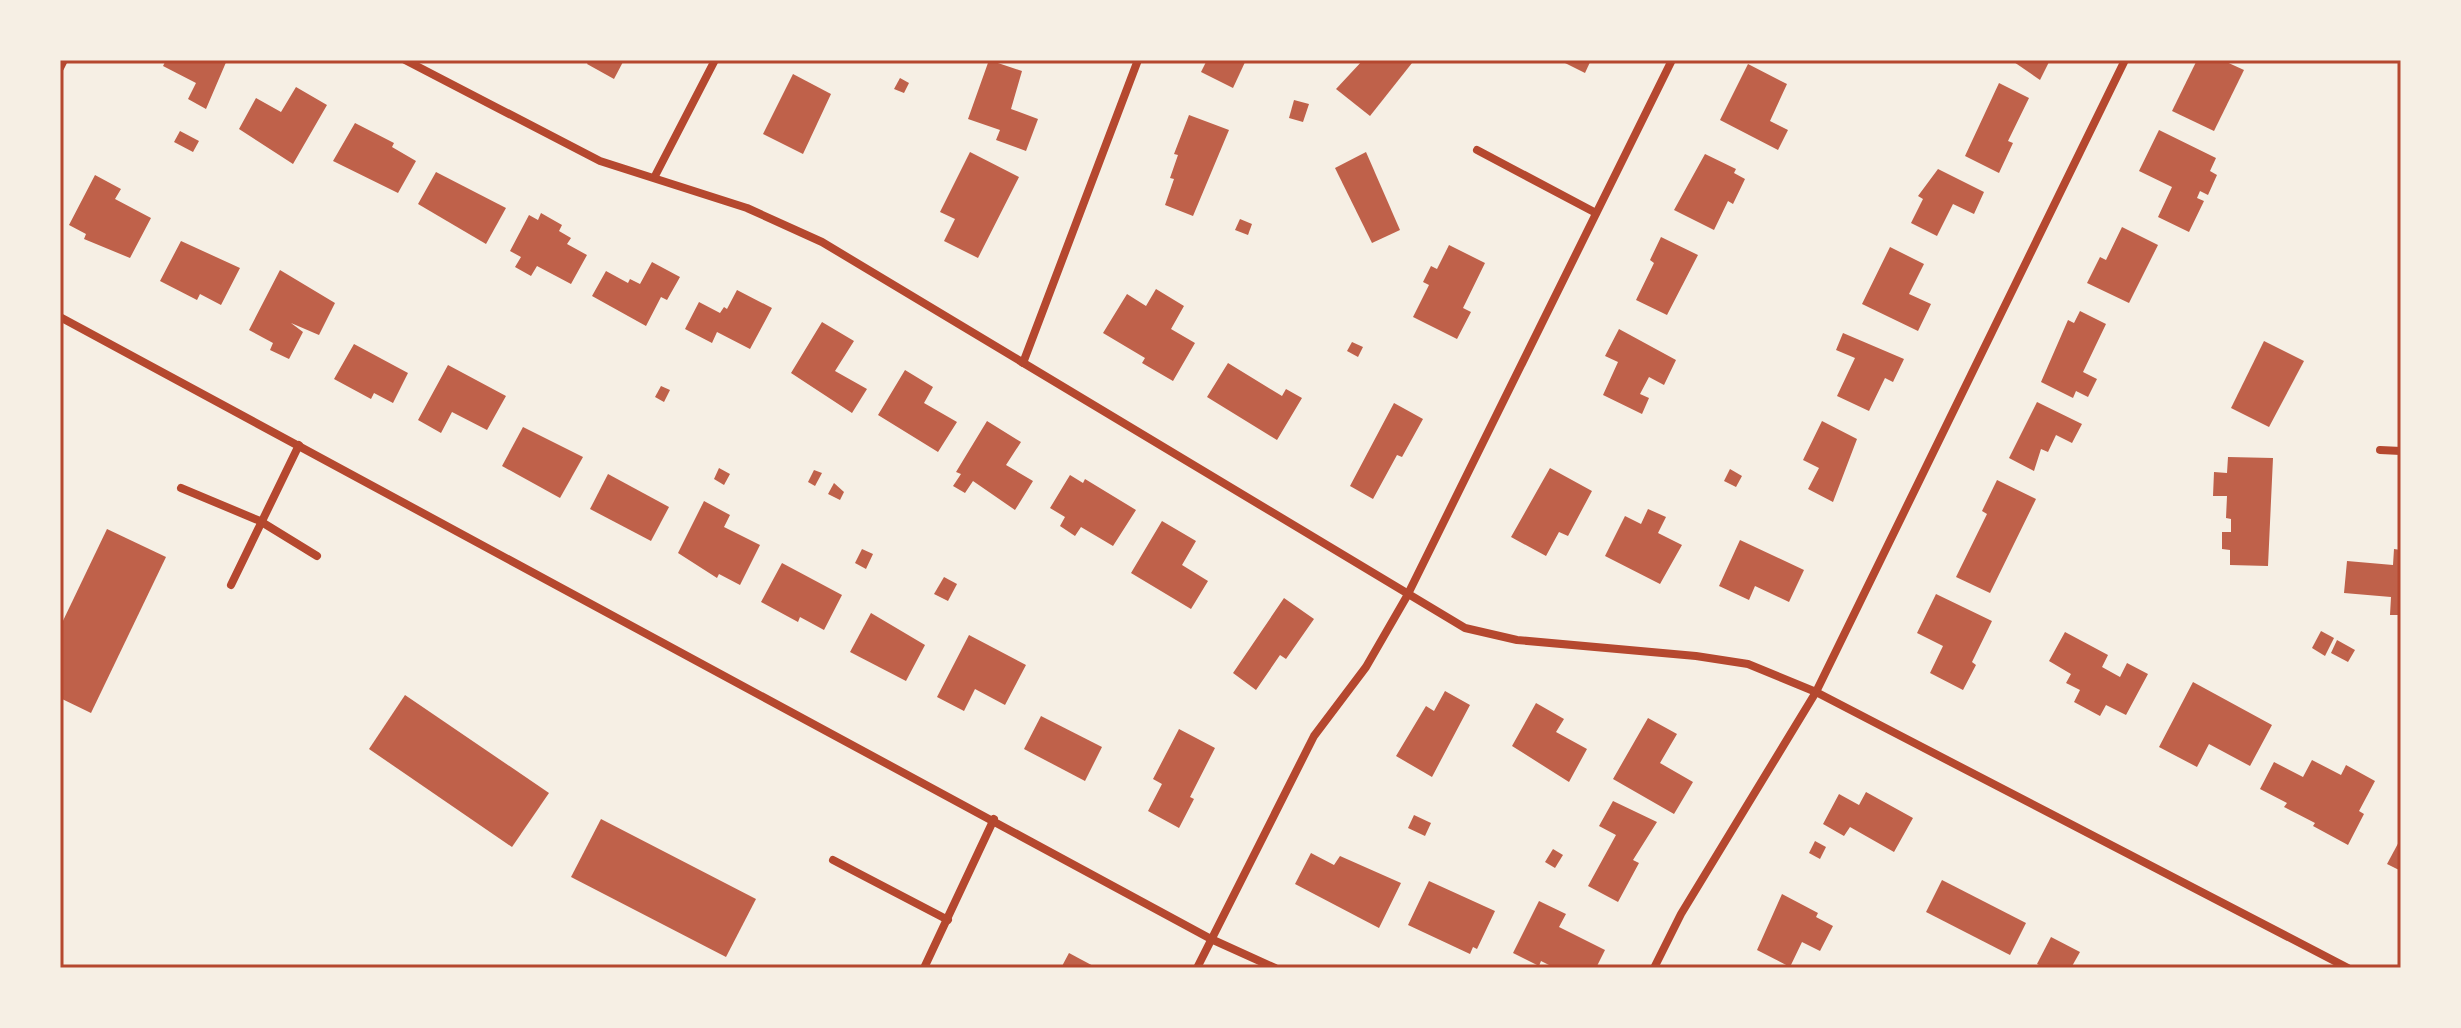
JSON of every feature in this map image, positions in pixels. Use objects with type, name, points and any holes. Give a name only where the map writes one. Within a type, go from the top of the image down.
[{"type":"street","points":[[60,68],[64,60]]},
{"type":"street","points":[[405,60],[600,161],[655,176],[785,223],[1465,628],[1504,637],[1748,664],[1816,692],[2348,968]]},
{"type":"street","points":[[655,176],[715,60]]},
{"type":"street","points":[[1023,363],[1138,60]]},
{"type":"street","points":[[1197,968],[1314,736],[1366,667],[1407,596],[1672,60]]},
{"type":"street","points":[[1654,968],[1681,914],[1816,692],[2125,60]]},
{"type":"street","points":[[1477,150],[1596,213]]},
{"type":"street","points":[[60,317],[994,819],[1211,939],[1275,968]]},
{"type":"street","points":[[231,585],[299,445]]},
{"type":"street","points":[[2380,450],[2401,451]]},
{"type":"street","points":[[181,488],[260,521],[317,556]]},
{"type":"street","points":[[924,968],[994,819]]},
{"type":"street","points":[[833,860],[948,920]]},
{"type":"building","points":[[166,60],[227,60],[206,109],[188,99],[196,83],[163,66]]},
{"type":"building","points":[[589,60],[624,60],[614,79],[587,64]]},
{"type":"building","points":[[989,60],[1022,71],[1011,109],[1038,119],[1026,151],[996,140],[1000,130],[968,119]]},
{"type":"building","points":[[1207,60],[1246,60],[1233,88],[1201,72]]},
{"type":"building","points":[[1363,60],[1408,60],[1412,63],[1370,116],[1336,89]]},
{"type":"building","points":[[1559,60],[1591,60],[1585,73]]},
{"type":"building","points":[[2011,60],[2050,60],[2040,80]]},
{"type":"building","points":[[2197,60],[2222,60],[2244,70],[2214,131],[2172,111]]},
{"type":"building","points":[[1748,64],[1787,84],[1770,121],[1788,130],[1778,150],[1720,120]]},
{"type":"building","points":[[793,74],[831,94],[803,154],[763,134]]},
{"type":"building","points":[[900,78],[909,83],[904,93],[894,89]]},
{"type":"building","points":[[1999,83],[2029,98],[2008,141],[2013,143],[1999,173],[1965,156]]},
{"type":"building","points":[[296,87],[327,105],[293,164],[239,129],[256,98],[281,112]]},
{"type":"building","points":[[1294,100],[1309,104],[1303,122],[1289,118]]},
{"type":"building","points":[[1189,115],[1229,130],[1193,216],[1165,205],[1174,179],[1170,178],[1178,155],[1174,154]]},
{"type":"building","points":[[355,123],[394,143],[392,147],[416,161],[398,193],[333,161]]},
{"type":"building","points":[[2159,130],[2216,158],[2210,171],[2217,175],[2208,195],[2200,191],[2197,198],[2204,201],[2189,232],[2158,217],[2172,187],[2139,171]]},
{"type":"building","points":[[180,131],[199,141],[193,152],[174,142]]},
{"type":"building","points":[[970,152],[1019,177],[978,258],[944,241],[955,219],[940,212]]},
{"type":"building","points":[[1366,152],[1400,230],[1372,243],[1335,168]]},
{"type":"building","points":[[1705,154],[1736,169],[1734,173],[1745,179],[1733,204],[1728,201],[1714,230],[1674,210]]},
{"type":"building","points":[[1938,169],[1984,192],[1974,214],[1953,204],[1937,236],[1911,223],[1923,199],[1918,196]]},
{"type":"building","points":[[436,172],[506,208],[486,244],[418,204]]},
{"type":"building","points":[[95,175],[121,189],[115,199],[151,218],[130,258],[84,239],[86,234],[69,225]]},
{"type":"building","points":[[541,213],[562,225],[559,231],[571,238],[567,244],[587,255],[571,284],[537,266],[531,276],[515,267],[521,257],[510,251],[529,215],[538,220]]},
{"type":"building","points":[[1240,219],[1252,224],[1248,235],[1235,230]]},
{"type":"building","points":[[2122,227],[2158,245],[2129,303],[2087,283],[2100,257],[2106,260]]},
{"type":"building","points":[[1661,237],[1698,255],[1667,315],[1636,300],[1654,263],[1650,260]]},
{"type":"building","points":[[181,241],[240,268],[221,305],[200,294],[197,300],[160,281]]},
{"type":"building","points":[[1449,245],[1485,263],[1463,308],[1471,312],[1457,339],[1413,317],[1429,285],[1423,282],[1431,266],[1437,269]]},
{"type":"building","points":[[1890,247],[1924,264],[1909,294],[1931,304],[1918,331],[1862,304]]},
{"type":"building","points":[[652,262],[680,277],[667,300],[661,297],[646,326],[592,296],[606,271],[628,283],[630,279],[640,284]]},
{"type":"building","points":[[280,270],[335,303],[319,335],[291,323],[303,332],[289,359],[270,350],[273,343],[249,330]]},
{"type":"building","points":[[1156,289],[1184,306],[1171,329],[1195,343],[1173,381],[1142,363],[1145,358],[1103,333],[1127,294],[1146,306]]},
{"type":"building","points":[[737,290],[772,308],[750,349],[717,332],[712,343],[685,329],[699,302],[720,313],[724,307],[727,309]]},
{"type":"building","points":[[2080,311],[2106,324],[2083,372],[2097,379],[2088,397],[2076,391],[2073,398],[2041,382],[2068,320],[2074,323]]},
{"type":"building","points":[[822,322],[854,341],[835,371],[867,389],[852,413],[791,373]]},
{"type":"building","points":[[1619,329],[1676,360],[1664,385],[1649,377],[1640,394],[1649,398],[1642,414],[1603,395],[1618,362],[1605,356]]},
{"type":"building","points":[[1843,333],[1904,359],[1893,382],[1885,378],[1869,411],[1837,396],[1855,358],[1836,350]]},
{"type":"building","points":[[2264,341],[2304,361],[2269,427],[2231,408]]},
{"type":"building","points":[[1352,342],[1363,347],[1358,357],[1347,351]]},
{"type":"building","points":[[354,344],[408,373],[393,403],[374,393],[371,399],[334,379]]},
{"type":"building","points":[[1228,363],[1282,396],[1286,389],[1302,398],[1277,440],[1207,397]]},
{"type":"building","points":[[448,365],[506,396],[487,430],[452,412],[441,433],[418,420]]},
{"type":"building","points":[[905,370],[933,387],[924,403],[957,422],[938,452],[878,415]]},
{"type":"building","points":[[661,386],[670,390],[664,402],[655,397]]},
{"type":"building","points":[[2037,402],[2082,424],[2072,443],[2056,435],[2048,452],[2041,449],[2034,471],[2009,458]]},
{"type":"building","points":[[1394,403],[1423,419],[1402,457],[1397,455],[1373,499],[1350,486]]},
{"type":"building","points":[[987,421],[1021,442],[1006,465],[1033,481],[1015,510],[973,481],[965,493],[953,486],[961,474],[956,472]]},
{"type":"building","points":[[1822,421],[1857,439],[1833,502],[1808,489],[1819,468],[1803,460]]},
{"type":"building","points":[[523,427],[583,457],[560,498],[502,466]]},
{"type":"building","points":[[2228,457],[2273,458],[2268,566],[2230,565],[2230,550],[2222,549],[2222,532],[2231,532],[2231,519],[2226,518],[2227,496],[2213,496],[2214,472],[2227,473]]},
{"type":"building","points":[[719,468],[730,474],[724,485],[714,479]]},
{"type":"building","points":[[1550,468],[1592,491],[1568,536],[1559,532],[1546,556],[1511,537]]},
{"type":"building","points":[[1730,469],[1742,476],[1736,487],[1724,481]]},
{"type":"building","points":[[814,470],[822,473],[815,486],[808,482]]},
{"type":"building","points":[[608,474],[669,507],[651,541],[590,509]]},
{"type":"building","points":[[1070,475],[1083,483],[1085,479],[1136,510],[1113,546],[1081,527],[1075,536],[1060,526],[1065,517],[1050,508]]},
{"type":"building","points":[[1997,480],[2036,499],[1990,593],[1956,577],[1987,514],[1982,511]]},
{"type":"building","points":[[834,483],[844,492],[840,500],[828,494]]},
{"type":"building","points":[[704,501],[730,515],[724,527],[760,545],[740,585],[719,574],[717,578],[678,553]]},
{"type":"building","points":[[1648,509],[1666,517],[1658,533],[1682,545],[1660,584],[1605,556],[1625,516],[1641,524]]},
{"type":"building","points":[[1162,521],[1196,541],[1182,565],[1208,581],[1191,609],[1131,573]]},
{"type":"building","points":[[107,529],[166,557],[91,713],[60,698],[60,627]]},
{"type":"building","points":[[1740,540],[1804,570],[1789,602],[1755,586],[1749,600],[1719,586]]},
{"type":"building","points":[[862,549],[873,554],[866,569],[855,563]]},
{"type":"building","points":[[2394,549],[2401,550],[2401,615],[2390,615],[2391,597],[2344,593],[2347,561],[2393,565]]},
{"type":"building","points":[[782,563],[842,595],[824,630],[800,617],[798,622],[761,602]]},
{"type":"building","points":[[944,577],[957,584],[948,601],[934,594]]},
{"type":"building","points":[[1936,594],[1992,621],[1972,662],[1976,665],[1963,690],[1930,673],[1943,646],[1917,633]]},
{"type":"building","points":[[1284,598],[1314,619],[1286,659],[1280,655],[1256,690],[1233,673]]},
{"type":"building","points":[[871,613],[925,645],[906,681],[850,652]]},
{"type":"building","points":[[2321,631],[2334,638],[2325,656],[2312,648]]},
{"type":"building","points":[[2065,632],[2108,655],[2102,667],[2120,677],[2127,663],[2148,674],[2126,715],[2106,705],[2100,716],[2074,702],[2080,690],[2066,683],[2071,674],[2049,661]]},
{"type":"building","points":[[969,635],[1026,665],[1005,705],[975,689],[964,711],[937,697]]},
{"type":"building","points":[[2337,640],[2355,650],[2348,662],[2331,653]]},
{"type":"building","points":[[2193,682],[2272,725],[2250,766],[2209,744],[2197,767],[2159,747]]},
{"type":"building","points":[[1445,691],[1470,705],[1432,777],[1396,756],[1426,706],[1434,711]]},
{"type":"building","points":[[405,695],[549,793],[512,847],[369,749]]},
{"type":"building","points":[[1536,703],[1564,719],[1556,732],[1587,749],[1569,782],[1512,746]]},
{"type":"building","points":[[1041,716],[1102,747],[1085,781],[1024,749]]},
{"type":"building","points":[[1648,718],[1677,734],[1660,763],[1693,782],[1674,814],[1613,779]]},
{"type":"building","points":[[1179,729],[1215,748],[1190,797],[1194,799],[1179,828],[1148,811],[1162,784],[1153,779]]},
{"type":"building","points":[[2312,760],[2341,775],[2346,765],[2375,781],[2359,811],[2364,814],[2348,845],[2313,826],[2315,823],[2284,807],[2287,803],[2260,789],[2274,762],[2303,777]]},
{"type":"building","points":[[1866,792],[1913,818],[1894,852],[1850,827],[1844,836],[1823,824],[1839,794],[1859,805]]},
{"type":"building","points":[[1613,801],[1657,822],[1633,860],[1639,863],[1618,902],[1588,886],[1616,835],[1599,826]]},
{"type":"building","points":[[1414,815],[1431,823],[1425,836],[1408,828]]},
{"type":"building","points":[[601,819],[756,899],[726,957],[571,877]]},
{"type":"building","points":[[2401,838],[2401,871],[2387,864]]},
{"type":"building","points":[[1815,841],[1826,847],[1820,859],[1809,853]]},
{"type":"building","points":[[1553,849],[1563,855],[1555,868],[1545,862]]},
{"type":"building","points":[[1311,853],[1334,865],[1340,856],[1401,883],[1379,928],[1295,884]]},
{"type":"building","points":[[1942,880],[2026,923],[2010,955],[1926,912]]},
{"type":"building","points":[[1429,881],[1495,911],[1477,949],[1473,947],[1470,954],[1408,925]]},
{"type":"building","points":[[1782,894],[1818,913],[1816,917],[1833,926],[1820,951],[1802,942],[1790,967],[1757,950]]},
{"type":"building","points":[[1539,901],[1566,914],[1559,927],[1605,950],[1596,968],[1555,968],[1541,961],[1539,966],[1513,953]]},
{"type":"building","points":[[2051,937],[2080,952],[2071,968],[2045,968],[2037,964]]},
{"type":"building","points":[[1069,953],[1097,968],[1061,968]]}]
